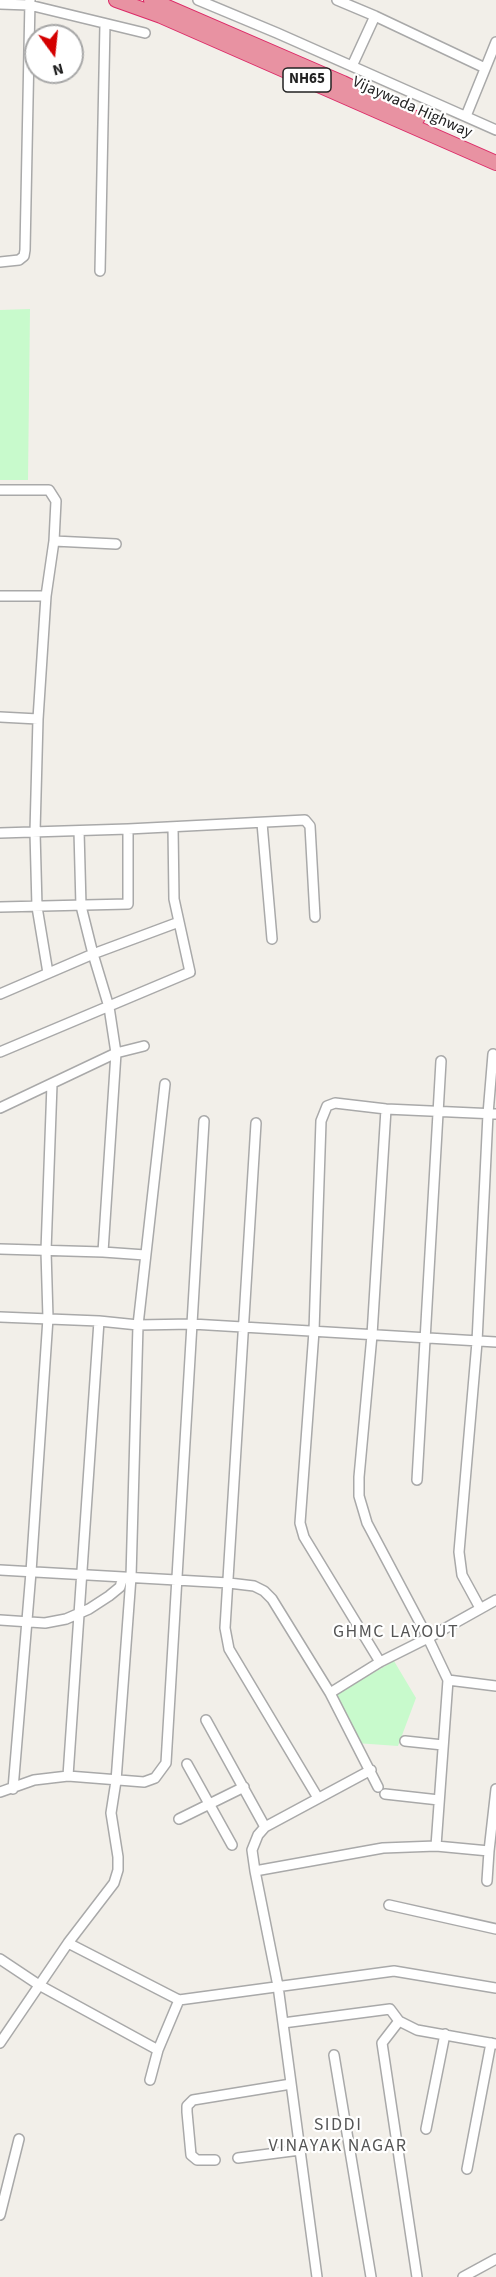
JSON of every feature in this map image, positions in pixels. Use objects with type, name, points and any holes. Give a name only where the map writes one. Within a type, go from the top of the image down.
[{"type":"highway","name":"Vijaywada Highway","points":[[116,0],[168,19],[496,163]]},
{"type":"highway","name":"Vijaywada Highway","points":[[151,0],[343,83],[455,137],[496,153]]},
{"type":"street","points":[[198,0],[496,130]]},
{"type":"street","points":[[337,0],[485,68]]},
{"type":"street","points":[[0,262],[19,260],[24,256],[25,250],[30,3]]},
{"type":"street","points":[[0,4],[30,3],[145,33]]},
{"type":"street","points":[[351,66],[375,16]]},
{"type":"street","points":[[100,271],[105,24]]},
{"type":"street","points":[[466,116],[496,42]]},
{"type":"street","points":[[0,490],[50,490],[56,501],[54,541],[46,596],[38,719],[35,832],[38,907],[48,974]]},
{"type":"street","points":[[54,541],[116,544]]},
{"type":"street","points":[[0,596],[46,596]]},
{"type":"street","points":[[0,717],[38,719]]},
{"type":"street","points":[[0,833],[305,820],[308,822],[315,918]]},
{"type":"street","points":[[262,823],[272,939]]},
{"type":"street","points":[[0,1052],[190,972],[174,898],[173,827]]},
{"type":"street","points":[[0,907],[129,904],[128,829]]},
{"type":"street","points":[[79,831],[81,906],[109,1007],[116,1053],[103,1252]]},
{"type":"street","points":[[0,994],[93,954],[179,922]]},
{"type":"street","points":[[0,1108],[116,1053],[144,1046]]},
{"type":"street","points":[[480,1608],[462,1575],[459,1563],[477,1342],[492,1114],[493,1054]]},
{"type":"street","points":[[417,1480],[441,1061]]},
{"type":"street","points":[[13,1789],[31,1572],[48,1318],[46,1251],[52,1084]]},
{"type":"street","points":[[0,2043],[68,1943],[114,1883],[118,1870],[111,1813],[116,1781],[138,1324],[165,1084]]},
{"type":"street","points":[[380,1662],[304,1537],[300,1523],[314,1331],[321,1121],[327,1106],[335,1103],[386,1109],[492,1114]]},
{"type":"street","points":[[386,1109],[372,1335],[359,1477],[361,1506],[367,1523],[448,1680],[436,1846]]},
{"type":"street","points":[[0,1792],[34,1780],[68,1776],[144,1782],[155,1778],[165,1763],[204,1121]]},
{"type":"street","points":[[256,1123],[225,1628],[229,1649],[318,1798]]},
{"type":"street","points":[[0,1249],[145,1255]]},
{"type":"street","points":[[0,1317],[99,1320],[138,1324],[192,1324],[496,1342]]},
{"type":"street","points":[[68,1776],[99,1320]]},
{"type":"street","points":[[0,1570],[229,1583],[254,1586],[264,1591],[272,1599],[330,1693],[382,1791],[439,1800]]},
{"type":"street","points":[[0,1620],[45,1623],[66,1619],[99,1603],[120,1587],[127,1577]]},
{"type":"street","points":[[330,1693],[380,1662],[496,1600]]},
{"type":"street","points":[[448,1680],[496,1686]]},
{"type":"street","points":[[206,1720],[265,1827]]},
{"type":"street","points":[[405,1741],[443,1745]]},
{"type":"street","points":[[187,1764],[231,1845]]},
{"type":"street","points":[[317,2277],[278,1986],[252,1850],[258,1835],[265,1827],[371,1770]]},
{"type":"street","points":[[179,1819],[244,1787]]},
{"type":"street","points":[[487,1881],[496,1789]]},
{"type":"street","points":[[255,1871],[383,1848],[436,1846],[489,1851]]},
{"type":"street","points":[[389,1905],[496,1929]]},
{"type":"street","points":[[68,1943],[179,2000],[394,1971],[496,1988]]},
{"type":"street","points":[[0,1959],[39,1985],[158,2050]]},
{"type":"street","points":[[150,2080],[158,2050],[179,2000]]},
{"type":"street","points":[[283,2023],[390,2009],[399,2021],[417,2030],[494,2044],[467,2169]]},
{"type":"street","points":[[399,2021],[382,2043],[417,2277]]},
{"type":"street","points":[[426,2129],[446,2034]]},
{"type":"street","points":[[334,2055],[371,2277]]},
{"type":"street","points":[[215,2160],[197,2160],[191,2155],[187,2112],[193,2100],[291,2084]]},
{"type":"street","points":[[0,2215],[18,2139]]},
{"type":"street","points":[[238,2158],[300,2150]]},
{"type":"street","points":[[463,2277],[496,2259]]},
{"type":"green space","points":[[30,309],[28,480],[0,480],[0,310]]},
{"type":"green space","points":[[394,1661],[416,1698],[398,1746],[356,1743],[336,1694]]},
{"type":"district","name":"GHMC LAYOUT","points":[[396,1633]]},
{"type":"district","name":"SIDDI VINAYAK NAGAR","points":[[338,2136]]}]
